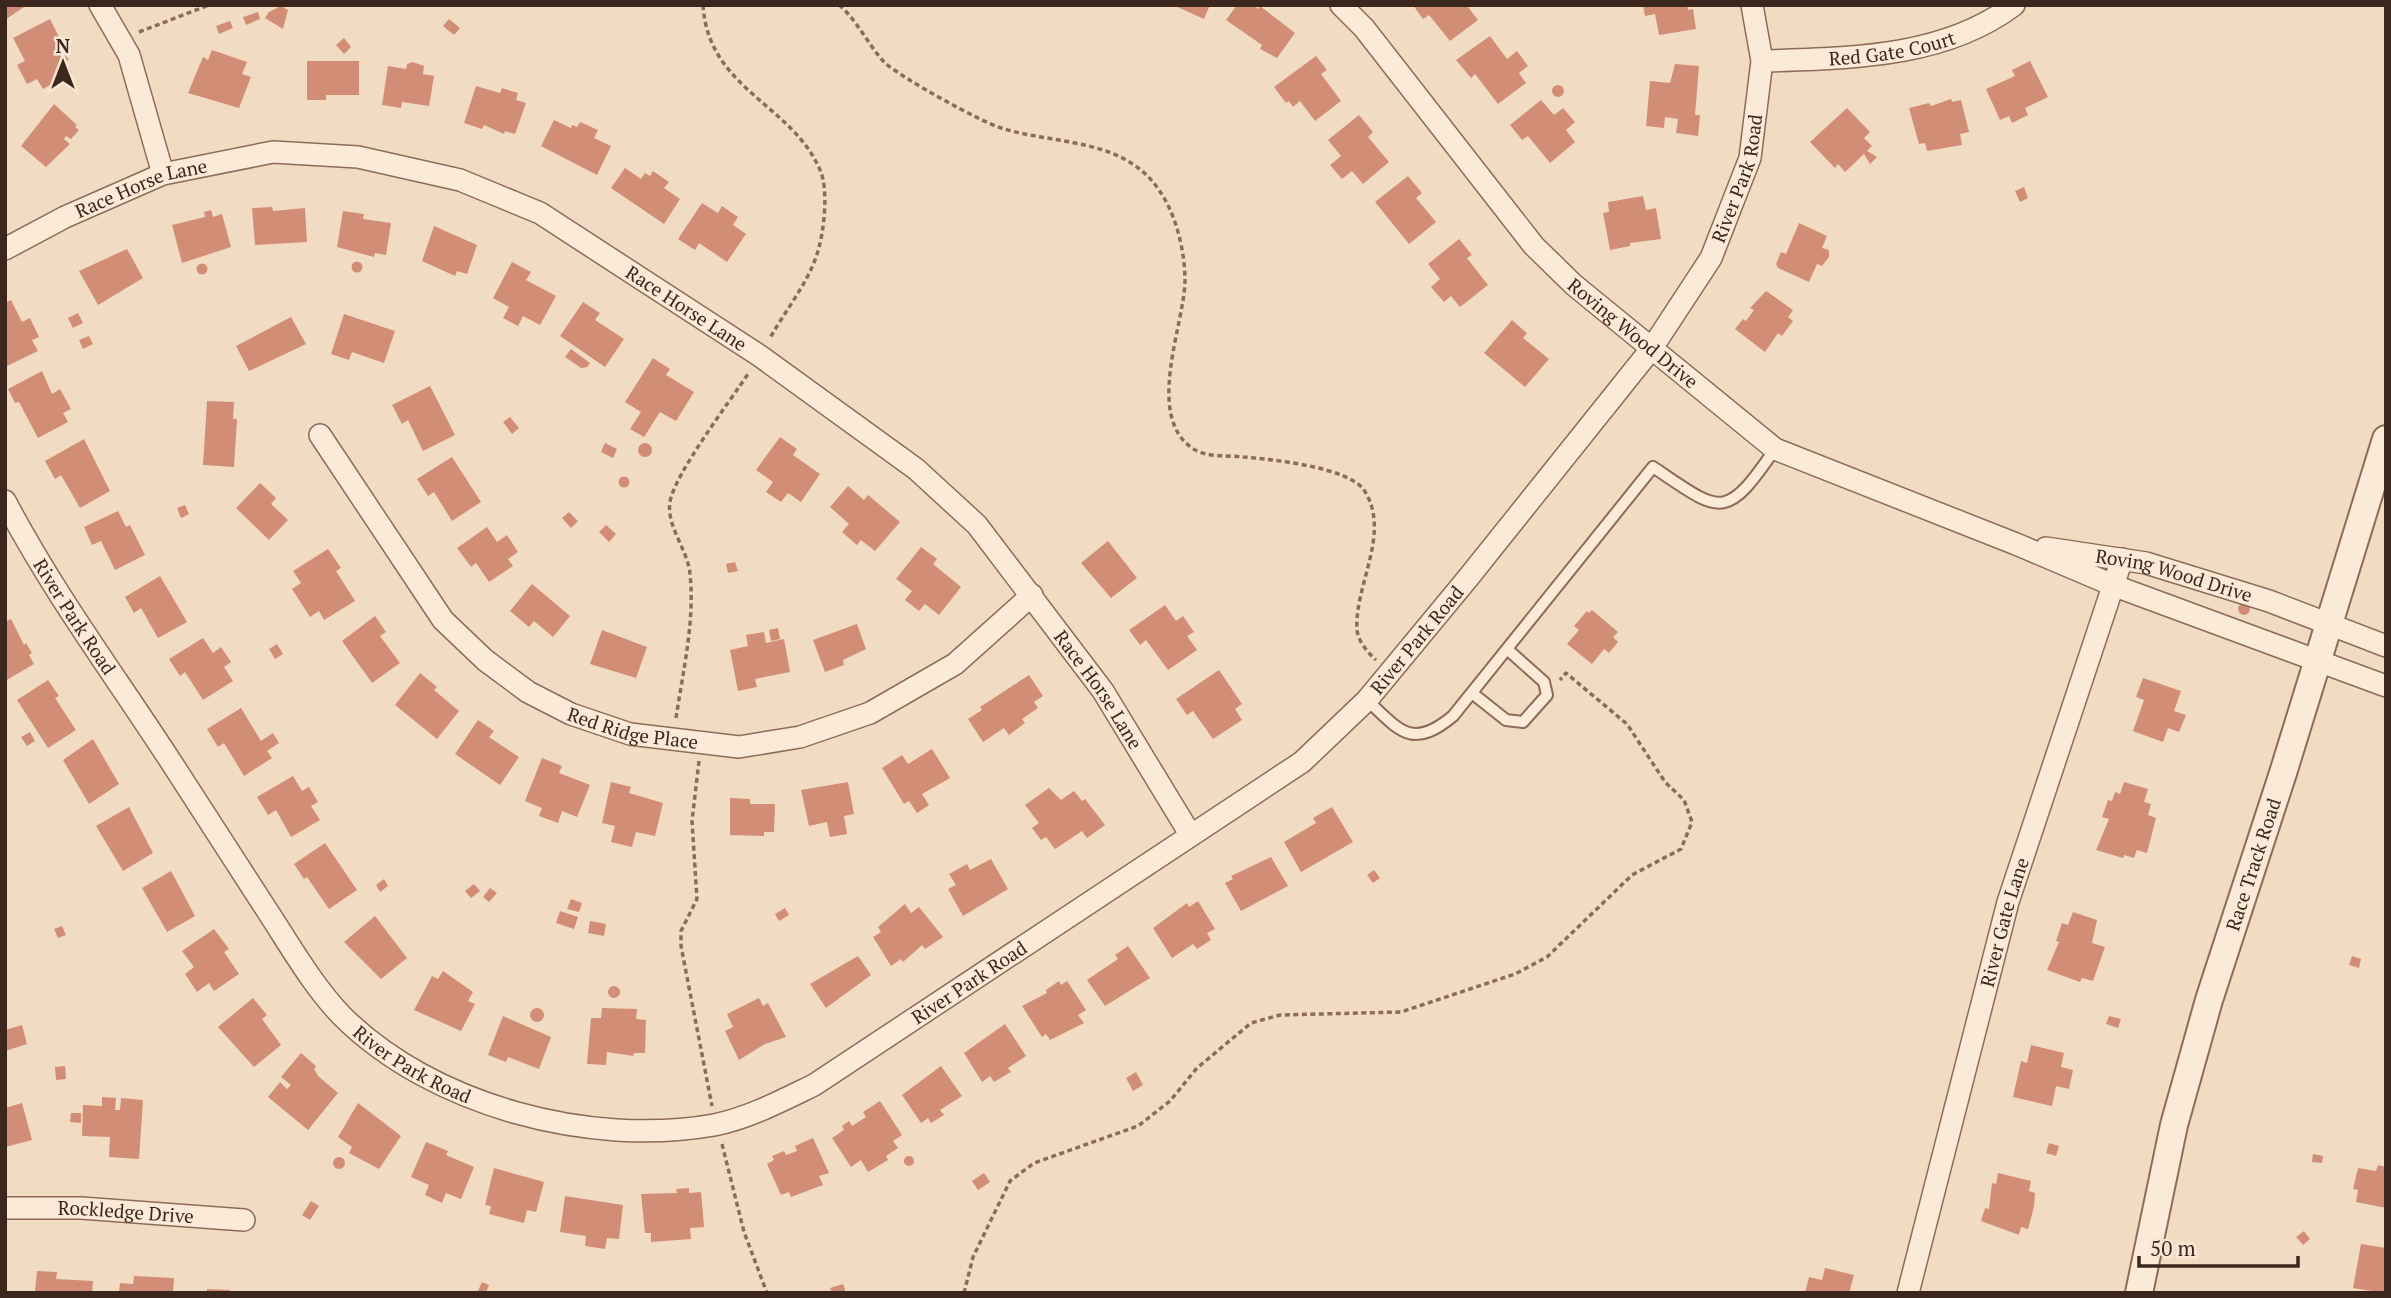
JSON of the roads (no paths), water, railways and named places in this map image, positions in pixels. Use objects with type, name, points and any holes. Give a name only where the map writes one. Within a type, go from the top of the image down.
[{"type":"street","points":[[100,5],[129,55],[163,174]]},
{"type":"street","name":"Roving Wood Drive","points":[[1341,5],[1364,28],[1534,246],[1574,285],[1775,449],[2115,586],[2317,663],[2386,686]]},
{"type":"street","name":"River Park Road","points":[[5,501],[27,543],[95,653],[149,727],[297,957],[342,1015],[387,1053],[455,1093],[531,1116],[557,1123],[607,1128],[679,1129],[717,1124],[775,1104],[814,1085],[1302,762],[1367,700],[1652,348],[1711,258],[1751,158],[1762,61],[1752,5]]},
{"type":"street","name":"Red Gate Court","points":[[1762,61],[1863,58],[1935,44],[1998,17],[2014,5]]},
{"type":"street","name":"Race Horse Lane","points":[[5,249],[65,217],[163,174],[274,152],[358,156],[460,180],[540,213],[760,356],[916,469],[977,525],[1103,691],[1190,834]]},
{"type":"street","name":"Red Ridge Place","points":[[320,435],[443,620],[485,660],[528,692],[571,714],[629,734],[739,747],[800,737],[870,713],[955,664],[1032,595]]},
{"type":"street","name":"Race Track Road","points":[[2138,1293],[2174,1125],[2209,1000],[2386,439]]},
{"type":"street","name":"Roving Wood Drive","points":[[2016,544],[2146,563],[2257,597],[2386,646]]},
{"type":"street","name":"River Gate Lane","points":[[1908,1293],[2008,902],[2122,559]]},
{"type":"street","name":"Rockledge Drive","points":[[5,1208],[81,1208],[244,1220]]},
{"type":"lane","points":[[1367,700],[1397,729],[1412,735],[1424,735],[1453,716],[1653,467],[1703,501],[1723,503],[1735,498],[1751,485],[1775,449]]},
{"type":"lane","points":[[1472,693],[1506,720],[1524,722],[1547,695],[1544,682],[1507,649]]}]
